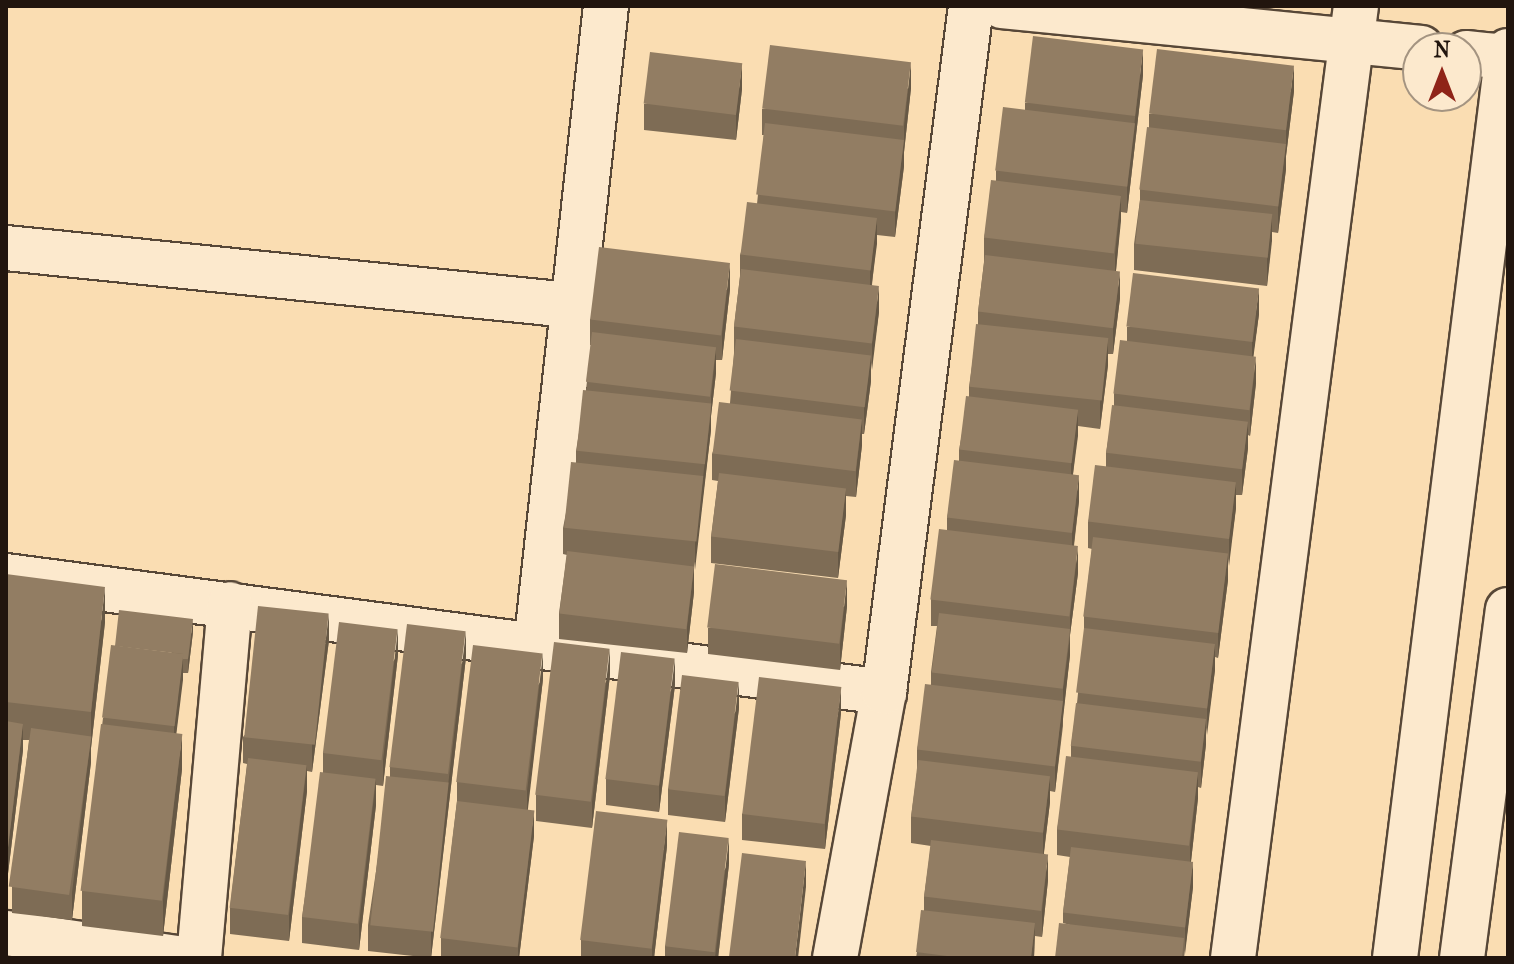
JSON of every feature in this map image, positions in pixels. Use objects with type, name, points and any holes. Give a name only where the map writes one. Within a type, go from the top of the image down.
[{"type":"street","points":[[536,647],[569,305],[606,6]]},
{"type":"street","points":[[835,958],[884,692],[971,6]]},
{"type":"street","points":[[1002,6],[1354,24],[1402,41]]},
{"type":"street","points":[[1233,958],[1354,24]]},
{"type":"street","points":[[1395,958],[1508,51]]},
{"type":"street","points":[[1482,55],[1507,57]]},
{"type":"street","points":[[6,248],[569,305]]},
{"type":"street","points":[[6,576],[884,692]]},
{"type":"street","points":[[199,958],[230,604]]},
{"type":"street","points":[[1462,958],[1508,610]]},
{"type":"street","points":[[6,933],[177,958]]},
{"type":"building","points":[[1033,36],[1143,50],[1135,116],[1025,103]]},
{"type":"building","points":[[770,45],[911,62],[903,126],[762,109]]},
{"type":"building","points":[[1157,49],[1294,66],[1286,130],[1149,114]]},
{"type":"building","points":[[650,52],[742,63],[736,115],[644,104]]},
{"type":"building","points":[[1003,107],[1135,123],[1127,187],[995,171]]},
{"type":"building","points":[[765,123],[904,140],[895,212],[756,194]]},
{"type":"building","points":[[1147,127],[1286,144],[1278,207],[1139,190]]},
{"type":"building","points":[[991,180],[1121,196],[1114,254],[984,238]]},
{"type":"building","points":[[1140,200],[1272,214],[1268,258],[1135,244]]},
{"type":"building","points":[[747,202],[877,218],[871,271],[741,255]]},
{"type":"building","points":[[599,247],[730,263],[721,336],[590,319]]},
{"type":"building","points":[[985,255],[1120,272],[1113,328],[978,312]]},
{"type":"building","points":[[741,269],[879,286],[872,344],[734,327]]},
{"type":"building","points":[[1133,273],[1259,288],[1252,342],[1126,327]]},
{"type":"building","points":[[976,324],[1108,338],[1102,401],[969,387]]},
{"type":"building","points":[[592,332],[716,347],[710,397],[586,382]]},
{"type":"building","points":[[736,339],[871,356],[865,407],[730,391]]},
{"type":"building","points":[[1120,340],[1256,357],[1249,410],[1113,394]]},
{"type":"building","points":[[583,390],[711,403],[705,464],[577,451]]},
{"type":"building","points":[[966,396],[1078,410],[1072,463],[959,450]]},
{"type":"building","points":[[719,402],[862,420],[856,471],[713,454]]},
{"type":"building","points":[[1112,405],[1248,422],[1242,469],[1106,453]]},
{"type":"building","points":[[954,460],[1079,475],[1072,533],[947,518]]},
{"type":"building","points":[[571,462],[703,476],[696,542],[564,528]]},
{"type":"building","points":[[1095,465],[1236,482],[1229,539],[1088,522]]},
{"type":"building","points":[[719,473],[846,489],[838,552],[711,537]]},
{"type":"building","points":[[939,529],[1078,546],[1069,617],[930,599]]},
{"type":"building","points":[[1093,537],[1228,554],[1218,633],[1083,616]]},
{"type":"building","points":[[567,551],[694,567],[686,629],[559,614]]},
{"type":"building","points":[[715,564],[847,580],[839,644],[707,628]]},
{"type":"building","points":[[6,574],[105,587],[91,712],[6,702]]},
{"type":"building","points":[[258,606],[329,613],[315,745],[244,737]]},
{"type":"building","points":[[119,610],[193,619],[188,659],[183,659],[183,654],[115,646]]},
{"type":"building","points":[[939,613],[1070,629],[1063,689],[932,673]]},
{"type":"building","points":[[339,622],[398,629],[381,760],[323,753]]},
{"type":"building","points":[[407,624],[466,631],[448,774],[389,767]]},
{"type":"building","points":[[1084,628],[1215,644],[1207,709],[1076,693]]},
{"type":"building","points":[[554,642],[610,649],[591,802],[535,795]]},
{"type":"building","points":[[111,645],[183,654],[175,726],[102,717]]},
{"type":"building","points":[[473,645],[542,654],[526,791],[456,782]]},
{"type":"building","points":[[621,652],[675,659],[659,786],[605,779]]},
{"type":"building","points":[[682,675],[739,682],[725,796],[668,789]]},
{"type":"building","points":[[759,677],[841,687],[825,824],[742,814]]},
{"type":"building","points":[[925,684],[1063,701],[1055,766],[917,750]]},
{"type":"building","points":[[1076,703],[1206,719],[1201,762],[1071,746]]},
{"type":"building","points":[[6,721],[23,724],[6,864]]},
{"type":"building","points":[[101,724],[182,734],[162,901],[81,891]]},
{"type":"building","points":[[31,728],[91,736],[69,895],[9,886]]},
{"type":"building","points":[[1066,756],[1198,772],[1189,846],[1057,829]]},
{"type":"building","points":[[248,758],[307,765],[288,915],[230,908]]},
{"type":"building","points":[[918,760],[1050,776],[1043,833],[911,817]]},
{"type":"building","points":[[320,772],[376,779],[358,924],[302,917]]},
{"type":"building","points":[[386,776],[449,783],[433,932],[370,925]]},
{"type":"building","points":[[457,801],[534,811],[518,947],[440,938]]},
{"type":"building","points":[[596,811],[667,820],[652,949],[580,940]]},
{"type":"building","points":[[679,832],[729,838],[715,952],[665,946]]},
{"type":"building","points":[[931,840],[1048,854],[1041,911],[924,897]]},
{"type":"building","points":[[1071,847],[1193,862],[1185,927],[1063,913]]},
{"type":"building","points":[[742,853],[806,861],[795,958],[729,957]]},
{"type":"building","points":[[921,910],[1035,923],[1031,958],[962,958],[916,952]]},
{"type":"building","points":[[1059,923],[1184,938],[1182,958],[1055,958]]}]
